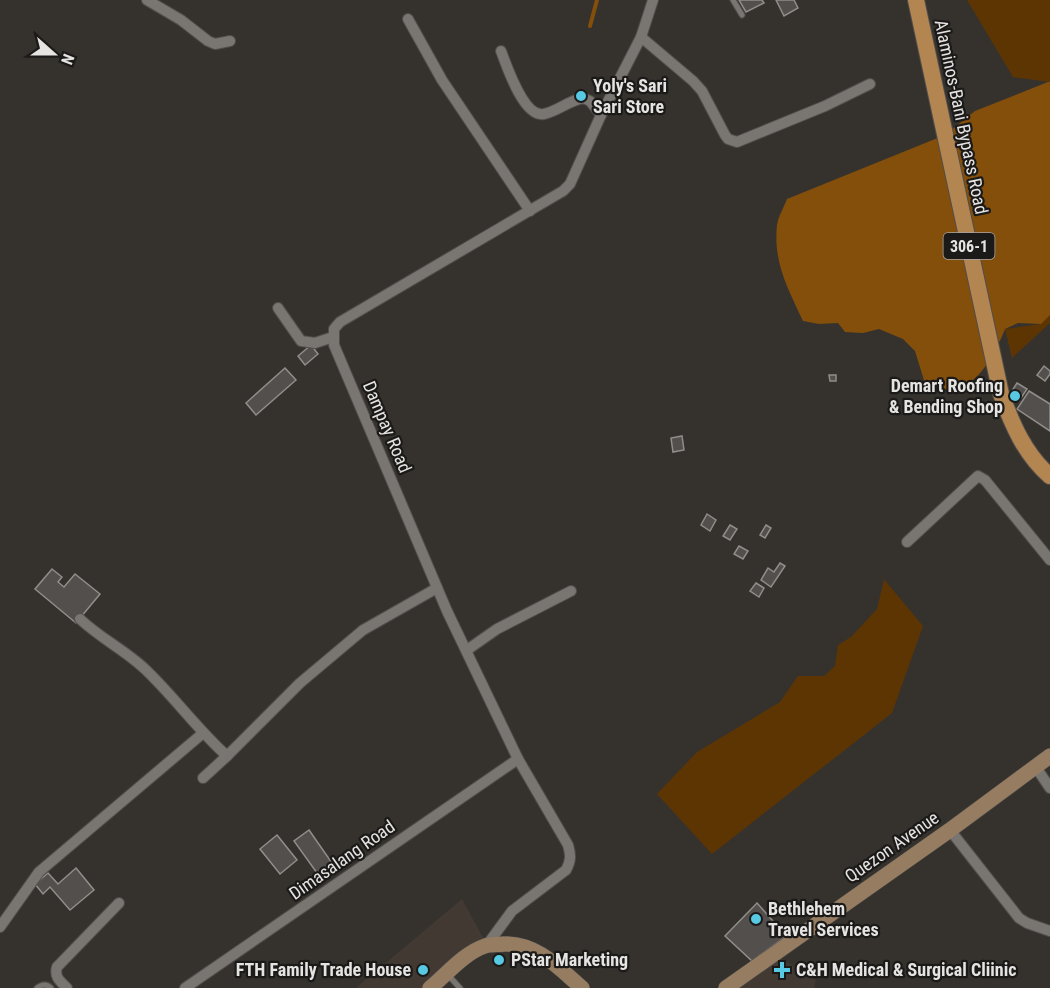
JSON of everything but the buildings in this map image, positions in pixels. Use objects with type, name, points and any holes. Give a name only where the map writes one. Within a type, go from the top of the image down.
[{"type":"main road","name":"Alaminos-Bani Bypass Road","points":[[916,0],[1001,394],[1011,423],[1022,443],[1050,476]]},
{"type":"main road","name":"Quezon Avenue","points":[[726,988],[950,830],[1050,756]]},
{"type":"main road","points":[[430,988],[470,954],[487,945],[514,944],[532,949],[548,959],[582,988]]},
{"type":"street","points":[[147,0],[181,20],[208,41],[215,44],[230,41]]},
{"type":"street","points":[[278,308],[302,341],[315,343],[333,337],[334,329],[340,322],[563,191],[570,184],[601,115],[641,38],[653,0]]},
{"type":"street","points":[[408,19],[442,80],[530,211]]},
{"type":"street","points":[[641,38],[693,81],[702,91],[728,139],[737,142],[825,106],[870,84]]},
{"type":"street","points":[[501,51],[515,85],[528,108],[534,113],[551,112],[569,101],[583,98],[590,101],[601,115]]},
{"type":"street","name":"Dampay Road","points":[[333,337],[334,345],[437,588],[518,759],[568,845],[570,863],[566,870],[512,911],[487,945]]},
{"type":"street","points":[[907,542],[978,476],[985,480],[1050,560]]},
{"type":"street","points":[[202,778],[300,683],[363,630],[437,588]]},
{"type":"street","points":[[467,650],[497,629],[571,591]]},
{"type":"street","points":[[80,619],[147,671],[202,734],[226,756]]},
{"type":"street","points":[[0,927],[39,872],[202,734]]},
{"type":"street","name":"Dimasalang Road","points":[[185,988],[518,759]]},
{"type":"street","points":[[1035,766],[1050,788]]},
{"type":"street","points":[[950,830],[1019,918],[1050,931]]},
{"type":"street","points":[[67,988],[57,977],[55,972],[57,967],[119,903]]},
{"type":"lane","points":[[733,0],[742,15]]},
{"type":"lane","points":[[447,974],[460,988]]},
{"type":"lane","points":[[36,988],[41,985],[51,988]]},
{"type":"shaded area","points":[[967,0],[1050,0],[1050,82],[1013,77]]},
{"type":"shaded area","points":[[1050,82],[1050,315],[1041,324],[1018,323],[1005,329],[988,363],[968,384],[952,389],[927,390],[915,351],[903,339],[879,329],[863,333],[845,332],[838,323],[819,324],[803,321],[783,275],[777,251],[777,225],[787,199],[945,135],[975,111]]},
{"type":"shaded area","points":[[1050,315],[1050,323],[1012,358],[1005,329],[1040,324]]},
{"type":"shaded area","points":[[877,571],[923,626],[892,713],[712,854],[657,794],[697,752],[780,702],[798,676],[824,676],[835,666],[838,645],[851,637],[877,609],[884,580]]},
{"type":"shaded area","points":[[462,899],[487,945],[430,988],[356,988]]},
{"type":"shaded area","name":"C&H Medical & Surgical Cliinic","points":[[781,959],[816,980],[814,988],[738,988]]},
{"type":"waterway","points":[[590,26],[597,0]]},
{"type":"place","name":"Yoly's Sari Sari Store","points":[[581,96]]},
{"type":"place","name":"Demart Roofing & Bending Shop","points":[[1015,396]]},
{"type":"place","name":"Bethlehem Travel Services","points":[[756,919]]},
{"type":"place","name":"PStar Marketing","points":[[499,960]]},
{"type":"place","name":"FTH Family Trade House","points":[[423,970]]},
{"type":"place","name":"C&H Medical & Surgical Cliinic","points":[[782,970]]}]
